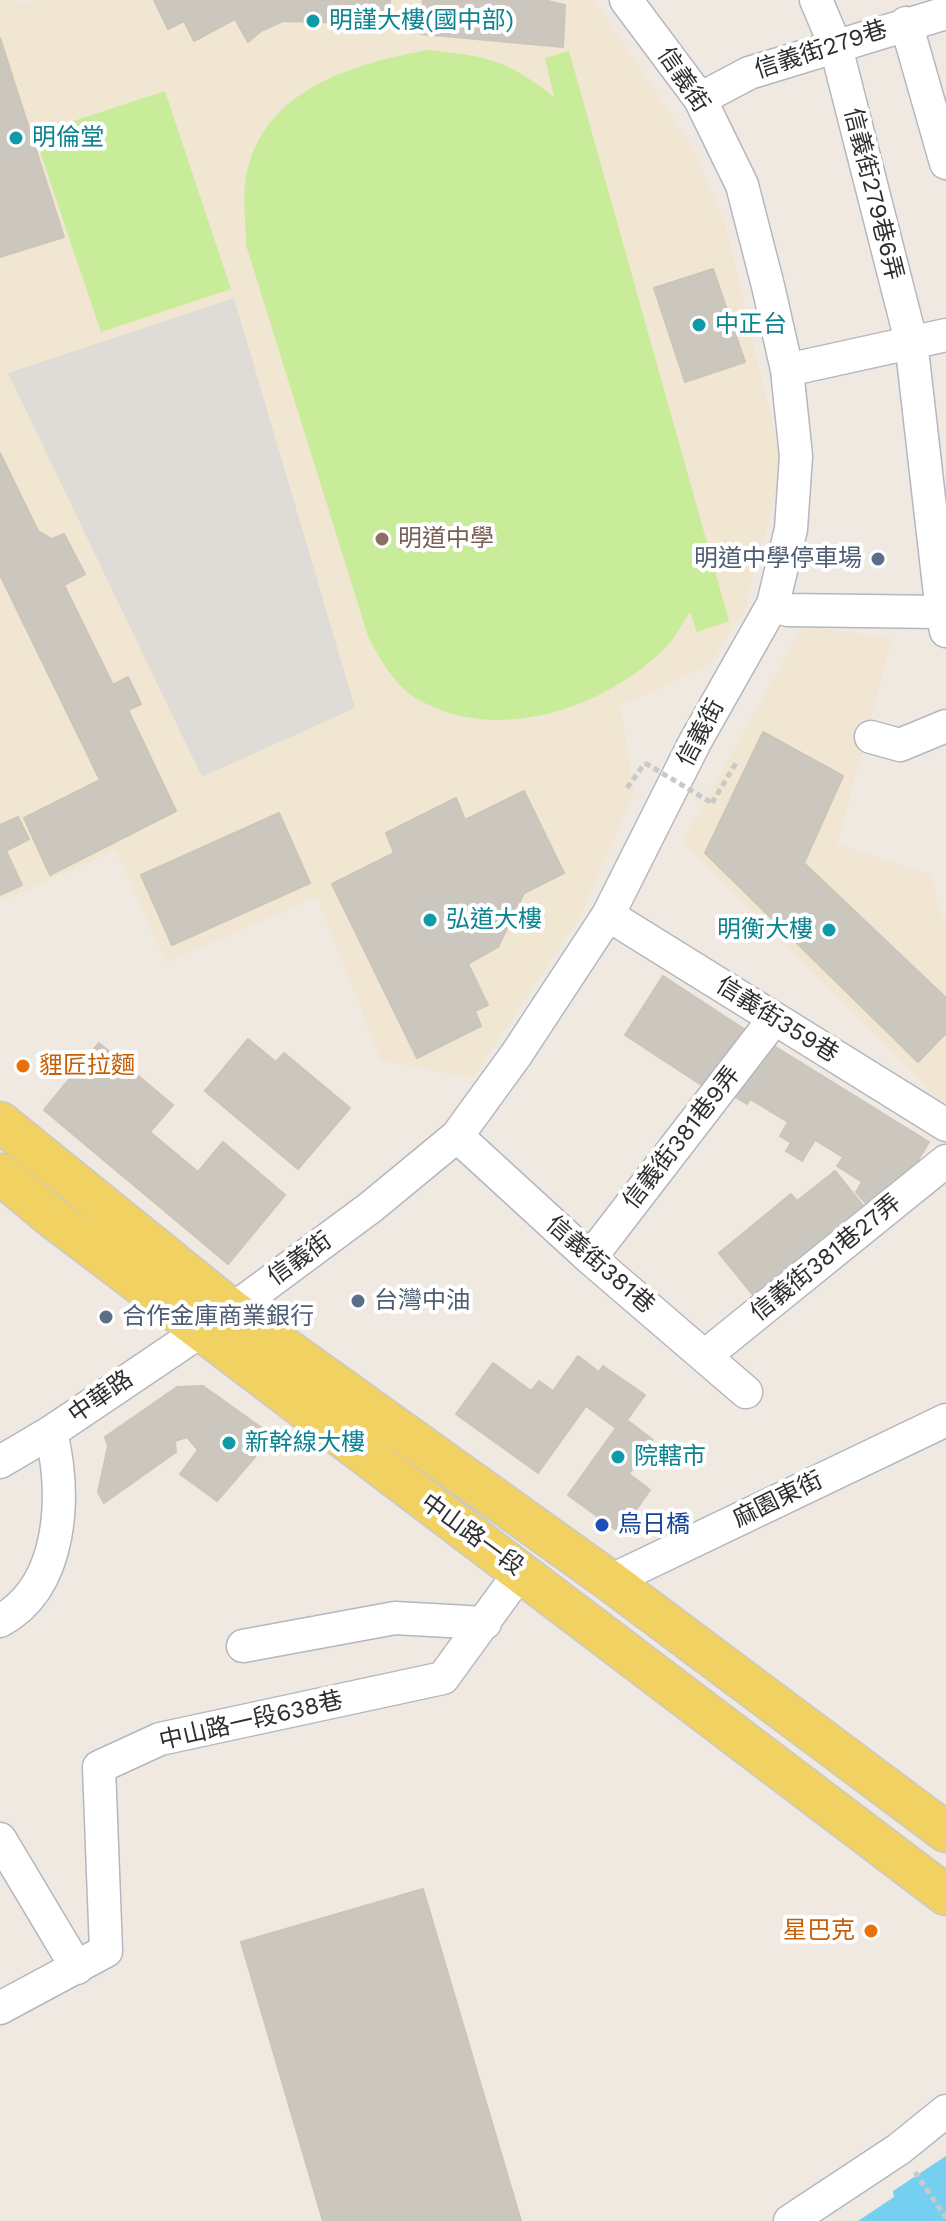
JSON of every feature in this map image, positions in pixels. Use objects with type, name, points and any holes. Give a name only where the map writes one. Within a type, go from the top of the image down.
[{"type":"main road","name":"中山路一段","points":[[0,1122],[216,1319],[521,1571],[946,1895]]},
{"type":"main road","name":"中山路一段","points":[[0,1174],[610,1581],[946,1832]]},
{"type":"street","name":"信義街","points":[[216,1319],[371,1207],[457,1136],[516,1055],[608,915],[695,742],[773,604],[791,529],[796,456],[787,370],[742,185],[700,99],[626,0]]},
{"type":"street","name":"信義街279巷6弄","points":[[816,0],[836,47],[911,341],[944,622]]},
{"type":"street","name":"信義街279巷","points":[[700,99],[749,73],[836,47],[899,16],[946,13]]},
{"type":"street","points":[[899,16],[946,163]]},
{"type":"street","points":[[787,370],[946,335]]},
{"type":"street","points":[[773,604],[787,610],[944,622]]},
{"type":"street","points":[[871,737],[900,745],[946,726]]},
{"type":"street","name":"信義街359巷","points":[[608,915],[946,1125]]},
{"type":"street","name":"信義街381巷9弄","points":[[590,1258],[774,1019]]},
{"type":"street","name":"信義街381巷","points":[[457,1136],[590,1258],[746,1392]]},
{"type":"street","name":"信義街381巷27弄","points":[[706,1355],[946,1161]]},
{"type":"street","name":"中華路","points":[[0,1462],[51,1432],[216,1319]]},
{"type":"street","name":"麻園東街","points":[[610,1581],[946,1420]]},
{"type":"street","points":[[0,1621],[17,1612],[45,1574],[59,1499],[59,1467],[51,1432]]},
{"type":"street","name":"中山路一段638巷","points":[[77,1968],[106,1951],[99,1767],[160,1739],[443,1678],[521,1571]]},
{"type":"street","points":[[243,1646],[395,1618],[485,1623]]},
{"type":"street","points":[[0,1839],[77,1968],[0,2008]]},
{"type":"street","points":[[790,2221],[899,2149],[946,2111]]},
{"type":"path","points":[[627,788],[645,763],[712,803],[736,763]]},
{"type":"path","points":[[916,2173],[946,2218]]},
{"type":"shaded area","name":"明道中學","points":[[0,0],[30,3],[39,0],[594,0],[693,149],[725,223],[783,469],[745,609],[708,666],[620,706],[634,793],[579,918],[473,1078],[381,1060],[317,897],[166,962],[116,850],[0,902]]},
{"type":"shaded area","points":[[234,298],[355,708],[202,777],[8,373]]},
{"type":"shaded area","points":[[803,626],[892,639],[837,844],[931,875],[941,918],[946,918],[946,1107],[682,843]]},
{"type":"green space","points":[[429,50],[496,62],[523,75],[554,97],[545,58],[569,51],[729,621],[697,632],[690,612],[666,647],[641,669],[613,687],[550,713],[516,719],[482,719],[450,713],[419,700],[396,681],[369,639],[246,245],[245,184],[253,152],[268,126],[288,104],[312,87],[339,74]]},
{"type":"green space","points":[[165,91],[231,289],[101,332],[34,134]]},
{"type":"water","points":[[946,2156],[946,2221],[858,2221],[894,2197],[893,2191]]},
{"type":"building","name":"明謹大樓(國中部)","points":[[154,0],[390,0],[389,24],[283,21],[261,31],[248,42],[235,19],[194,41],[184,21],[168,29]]},
{"type":"building","points":[[423,0],[544,0],[565,5],[563,47],[421,34]]},
{"type":"building","name":"明倫堂","points":[[0,38],[64,237],[0,257]]},
{"type":"building","name":"中正台","points":[[713,269],[745,362],[685,382],[654,288]]},
{"type":"building","points":[[0,453],[38,531],[52,539],[64,534],[85,574],[64,585],[113,685],[128,677],[141,704],[128,710],[176,811],[50,875],[24,818],[100,780],[0,575]]},
{"type":"building","name":"明衡大樓","points":[[763,732],[843,776],[804,863],[946,998],[946,1033],[918,1062],[705,853]]},
{"type":"building","name":"弘道大樓","points":[[524,791],[564,873],[524,893],[498,947],[468,964],[488,1005],[475,1011],[481,1026],[417,1058],[332,884],[394,853],[386,833],[456,798],[465,820]]},
{"type":"building","points":[[279,813],[310,883],[172,945],[141,875]]},
{"type":"building","points":[[18,817],[29,839],[6,851],[22,885],[0,895],[0,825]]},
{"type":"building","points":[[663,976],[744,1029],[706,1088],[625,1035]]},
{"type":"building","points":[[248,1039],[276,1062],[284,1053],[350,1108],[298,1169],[205,1091]]},
{"type":"building","points":[[766,1041],[929,1142],[893,1201],[870,1208],[856,1192],[862,1182],[837,1166],[843,1157],[815,1140],[802,1161],[786,1151],[791,1143],[780,1136],[788,1122],[750,1099],[747,1104],[732,1095]]},
{"type":"building","points":[[99,1043],[173,1105],[150,1132],[198,1172],[223,1142],[285,1195],[228,1264],[44,1110]]},
{"type":"building","points":[[835,1171],[868,1212],[758,1301],[719,1253],[791,1194],[797,1201]]},
{"type":"building","name":"院轄市","points":[[578,1356],[599,1372],[603,1366],[645,1395],[627,1420],[653,1440],[629,1474],[650,1490],[620,1533],[568,1495],[616,1428],[586,1406],[538,1473],[456,1414],[493,1363],[531,1391],[539,1381],[553,1391]]},
{"type":"building","name":"新幹線大樓","points":[[203,1386],[273,1436],[217,1501],[180,1474],[198,1450],[187,1437],[175,1441],[176,1452],[104,1503],[98,1492],[108,1446],[105,1437],[177,1387]]},
{"type":"building","points":[[423,1889],[521,2221],[323,2221],[241,1942]]},
{"type":"place","name":"明謹大樓(國中部)","points":[[313,21]]},
{"type":"place","name":"明倫堂","points":[[16,138]]},
{"type":"place","name":"中正台","points":[[699,325]]},
{"type":"place","name":"明道中學","points":[[382,539]]},
{"type":"place","name":"明道中學停車場","points":[[878,559]]},
{"type":"place","name":"弘道大樓","points":[[430,920]]},
{"type":"place","name":"明衡大樓","points":[[829,930]]},
{"type":"place","name":"貍匠拉麵","points":[[23,1066]]},
{"type":"place","name":"台灣中油","points":[[358,1301]]},
{"type":"place","name":"合作金庫商業銀行","points":[[106,1317]]},
{"type":"place","name":"新幹線大樓","points":[[229,1443]]},
{"type":"place","name":"院轄市","points":[[618,1457]]},
{"type":"place","name":"烏日橋","points":[[602,1525]]},
{"type":"place","name":"星巴克","points":[[871,1931]]}]
